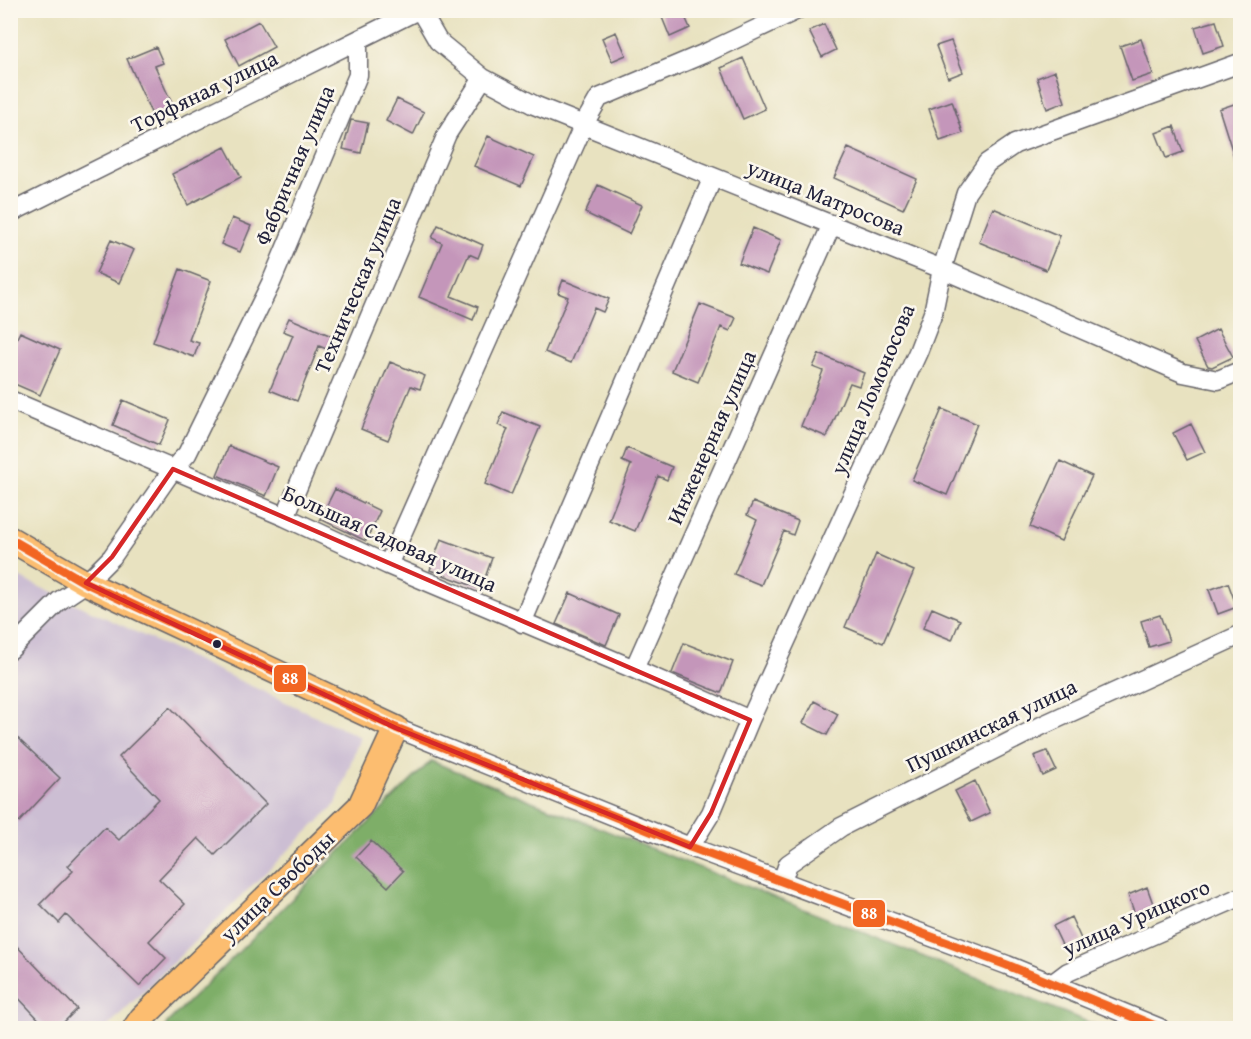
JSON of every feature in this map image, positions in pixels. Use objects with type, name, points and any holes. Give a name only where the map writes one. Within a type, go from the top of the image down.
[{"type":"main road","points":[[10,539],[86,583],[396,728]]},
{"type":"main road","name":"улица Свободы","points":[[135,1029],[142,1018],[360,806],[396,728]]},
{"type":"street","name":"Торфяная улица","points":[[10,213],[419,10]]},
{"type":"street","name":"улица Матросова","points":[[419,10],[438,41],[483,78],[534,105],[942,269],[1183,373],[1218,380],[1240,371]]},
{"type":"street","points":[[388,565],[584,124],[599,98],[710,51],[797,10]]},
{"type":"street","name":"Фабричная улица","points":[[10,650],[59,601],[86,583],[112,557],[173,469],[187,454],[271,283],[358,75],[358,41]]},
{"type":"street","name":"улица Ломоносова","points":[[690,848],[711,813],[750,720],[918,352],[933,313],[942,269],[966,193],[987,162],[1015,144],[1240,63]]},
{"type":"street","name":"Техническая улица","points":[[285,517],[447,134],[483,78]]},
{"type":"street","points":[[522,623],[713,177]]},
{"type":"street","name":"Инженерная улица","points":[[634,669],[832,224]]},
{"type":"street","name":"Большая Садовая улица","points":[[10,400],[750,720]]},
{"type":"street","name":"Пушкинская улица","points":[[782,881],[788,864],[851,821],[1043,724],[1240,635]]},
{"type":"street","points":[[396,728],[690,848],[997,961],[1161,1029]]},
{"type":"street","name":"улица Урицкого","points":[[1052,984],[1068,972],[1240,897]]},
{"type":"highlighted area","points":[[173,469],[750,720],[711,813],[690,847],[396,728],[86,583],[112,557]]},
{"type":"shaded area","points":[[10,573],[360,737],[336,804],[106,1028],[11,1028]]},
{"type":"green space","points":[[431,761],[1103,1028],[165,1028],[167,1023]]},
{"type":"building","points":[[659,10],[682,10],[690,28],[670,37]]},
{"type":"building","points":[[259,21],[274,47],[239,66],[225,39]]},
{"type":"building","points":[[1216,21],[1224,46],[1203,53],[1195,27]]},
{"type":"building","points":[[824,24],[836,50],[822,57],[809,31]]},
{"type":"building","points":[[616,32],[626,55],[612,61],[602,38]]},
{"type":"building","points":[[1141,39],[1153,74],[1132,81],[1120,46]]},
{"type":"building","points":[[951,41],[963,72],[948,78],[936,46]]},
{"type":"building","points":[[156,47],[163,63],[155,66],[174,108],[153,117],[127,59]]},
{"type":"building","points":[[743,58],[765,109],[743,119],[721,68]]},
{"type":"building","points":[[1055,71],[1065,102],[1047,109],[1037,78]]},
{"type":"building","points":[[397,99],[424,112],[413,135],[386,121]]},
{"type":"building","points":[[952,101],[963,133],[940,141],[929,109]]},
{"type":"building","points":[[1240,102],[1240,166],[1237,166],[1219,109]]},
{"type":"building","points":[[351,120],[368,123],[361,153],[343,149]]},
{"type":"building","points":[[1174,126],[1183,152],[1166,158],[1156,133]]},
{"type":"building","points":[[488,136],[534,157],[521,186],[474,166]]},
{"type":"building","points":[[225,147],[241,177],[188,205],[172,174]]},
{"type":"building","points":[[848,148],[917,179],[903,209],[834,178]]},
{"type":"building","points":[[598,185],[642,205],[629,234],[585,213]]},
{"type":"building","points":[[993,208],[1060,236],[1046,270],[979,242]]},
{"type":"building","points":[[232,218],[251,226],[240,252],[221,244]]},
{"type":"building","points":[[438,225],[483,245],[478,258],[469,254],[451,296],[478,307],[473,320],[419,297],[442,243],[432,238]]},
{"type":"building","points":[[753,228],[781,240],[767,274],[739,263]]},
{"type":"building","points":[[111,240],[134,250],[119,283],[96,273]]},
{"type":"building","points":[[180,269],[211,281],[189,340],[199,343],[194,357],[153,342]]},
{"type":"building","points":[[563,280],[609,299],[603,312],[594,308],[571,363],[545,352],[568,297],[558,293]]},
{"type":"building","points":[[700,304],[736,318],[730,331],[721,327],[698,382],[672,371]]},
{"type":"building","points":[[289,318],[334,337],[329,350],[319,346],[297,401],[270,390],[293,335],[283,331]]},
{"type":"building","points":[[1218,329],[1233,357],[1212,367],[1208,366],[1195,341]]},
{"type":"building","points":[[20,332],[60,350],[40,395],[10,382],[10,352]]},
{"type":"building","points":[[819,354],[864,373],[859,386],[850,383],[827,437],[801,426],[823,371],[813,367]]},
{"type":"building","points":[[390,362],[425,376],[420,389],[411,386],[388,440],[361,429]]},
{"type":"building","points":[[123,400],[170,420],[159,445],[113,425]]},
{"type":"building","points":[[942,409],[977,424],[947,495],[912,480]]},
{"type":"building","points":[[503,412],[540,427],[511,495],[485,484],[508,429],[498,425]]},
{"type":"building","points":[[1191,424],[1205,452],[1187,460],[1173,433]]},
{"type":"building","points":[[229,446],[278,467],[266,496],[217,475]]},
{"type":"building","points":[[627,448],[672,467],[667,480],[658,476],[635,531],[609,520],[631,465],[622,461]]},
{"type":"building","points":[[1060,461],[1092,476],[1061,541],[1030,527]]},
{"type":"building","points":[[335,489],[380,511],[366,541],[320,519]]},
{"type":"building","points":[[753,502],[798,521],[793,535],[784,531],[761,585],[734,574],[757,520],[747,515]]},
{"type":"building","points":[[441,539],[492,558],[481,589],[430,570]]},
{"type":"building","points":[[876,554],[914,571],[883,643],[845,627]]},
{"type":"building","points":[[1228,583],[1237,607],[1218,614],[1209,590]]},
{"type":"building","points":[[570,593],[619,615],[606,645],[556,624]]},
{"type":"building","points":[[932,608],[960,620],[952,640],[923,628]]},
{"type":"building","points":[[1160,615],[1169,641],[1149,647],[1141,621]]},
{"type":"building","points":[[684,643],[733,662],[721,693],[672,673]]},
{"type":"building","points":[[814,701],[838,714],[827,735],[803,723]]},
{"type":"building","points":[[170,707],[266,804],[215,855],[198,838],[159,879],[185,904],[149,941],[166,958],[139,986],[66,915],[59,923],[40,904],[73,871],[68,866],[105,827],[119,840],[159,799],[119,757]]},
{"type":"building","points":[[10,731],[60,778],[19,822],[10,814]]},
{"type":"building","points":[[1047,751],[1056,770],[1043,776],[1034,756]]},
{"type":"building","points":[[975,781],[990,813],[971,822],[955,791]]},
{"type":"building","points":[[371,841],[403,871],[388,887],[356,857]]},
{"type":"building","points":[[1147,887],[1156,912],[1137,920],[1128,895]]},
{"type":"building","points":[[1071,917],[1082,941],[1064,949],[1053,926]]},
{"type":"building","points":[[10,939],[77,1009],[57,1029],[48,1029],[10,989]]},
{"type":"transit line","name":"88","points":[[10,539],[86,583],[396,728],[690,847],[1007,965],[1160,1028]]}]
